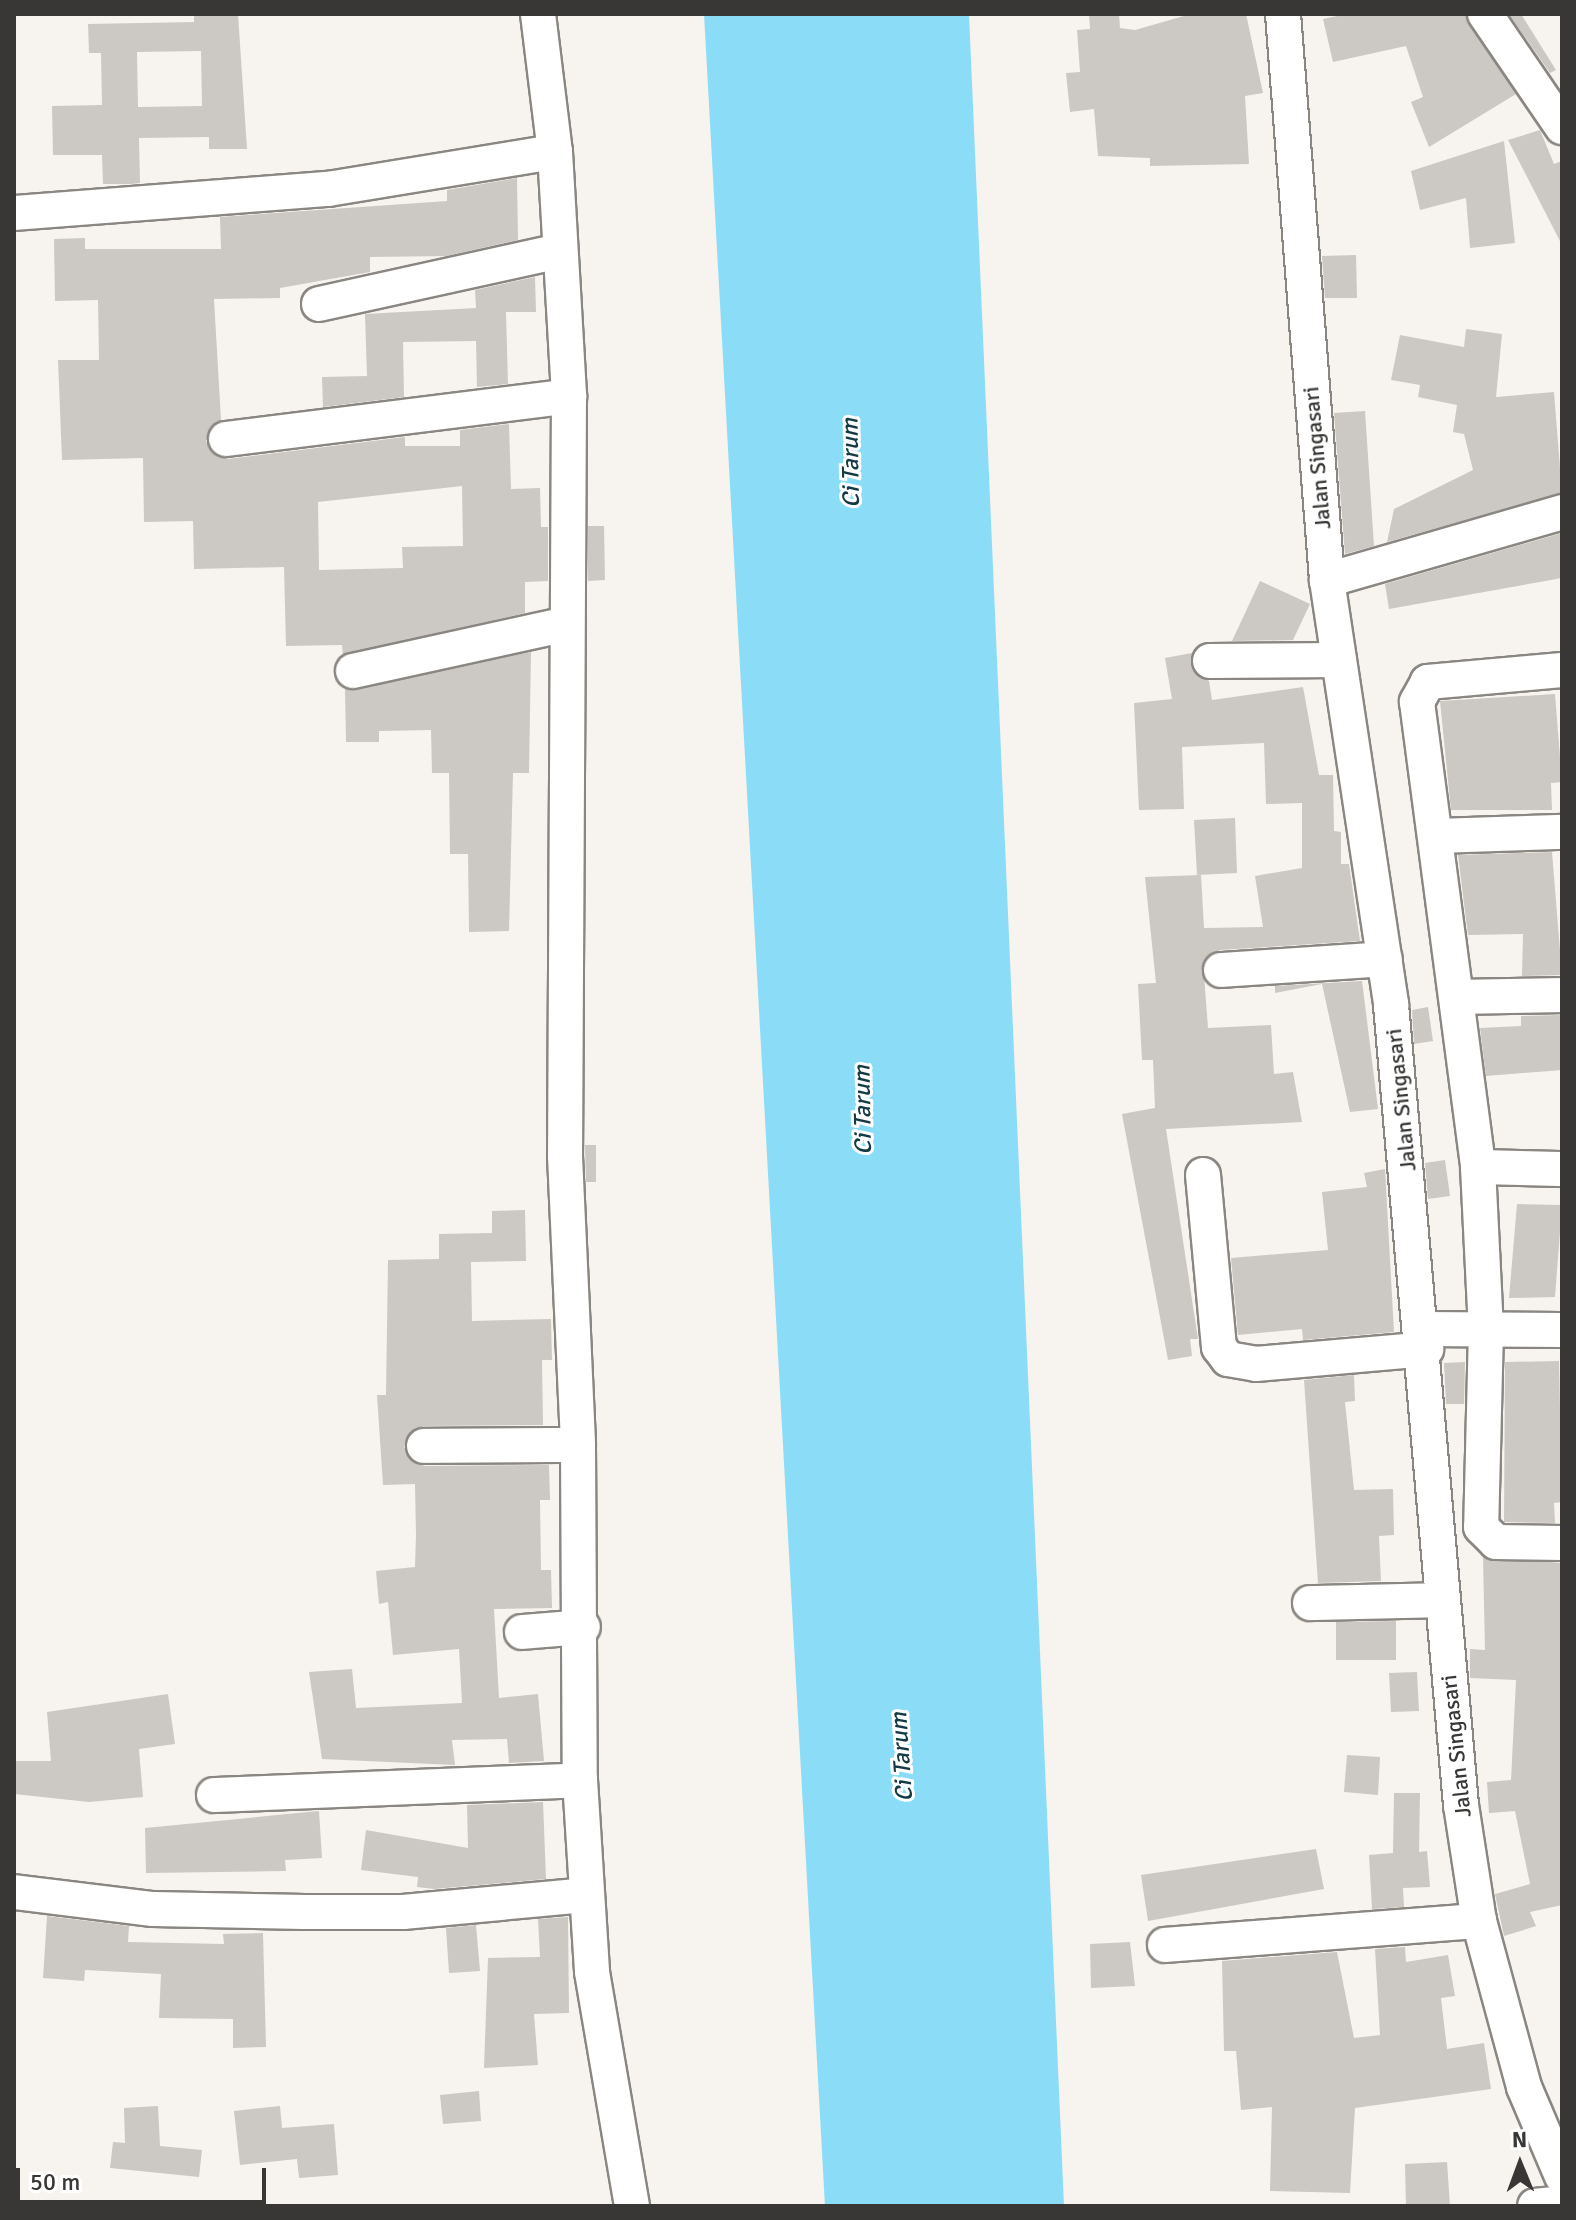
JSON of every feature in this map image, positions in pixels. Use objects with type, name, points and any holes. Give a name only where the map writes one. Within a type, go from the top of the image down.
[{"type":"street","points":[[538,14],[555,152],[569,396],[565,1156],[583,1627],[580,1780],[585,1895],[632,2206]]},
{"type":"street","name":"Jalan Singasari","points":[[1283,14],[1327,580],[1385,959],[1425,1339],[1441,1600],[1479,1921],[1524,2087],[1562,2176]]},
{"type":"street","points":[[1485,14],[1562,127]]},
{"type":"street","points":[[14,213],[328,189],[555,152]]},
{"type":"street","points":[[319,304],[560,251]]},
{"type":"street","points":[[226,439],[569,396]]},
{"type":"street","points":[[1327,580],[1562,512]]},
{"type":"street","points":[[353,671],[567,624]]},
{"type":"street","points":[[1210,661],[1339,660]]},
{"type":"street","points":[[1562,670],[1428,682],[1418,690],[1439,836],[1478,1167],[1486,1329],[1481,1527],[1496,1542],[1562,1543]]},
{"type":"street","points":[[1439,836],[1562,832]]},
{"type":"street","points":[[1221,970],[1385,959]]},
{"type":"street","points":[[1458,997],[1562,995]]},
{"type":"street","points":[[1478,1167],[1562,1169]]},
{"type":"street","points":[[1203,1175],[1219,1347],[1228,1359],[1256,1364],[1486,1329],[1562,1330]]},
{"type":"street","points":[[424,1446],[578,1445]]},
{"type":"street","points":[[1310,1603],[1441,1600]]},
{"type":"street","points":[[522,1632],[583,1627]]},
{"type":"street","points":[[214,1795],[580,1780]]},
{"type":"street","points":[[14,1892],[153,1909],[375,1912],[585,1895]]},
{"type":"street","points":[[1165,1945],[1479,1921]]},
{"type":"street","points":[[1535,2206],[1562,2203]]},
{"type":"water","name":"Ci Tarum","points":[[704,14],[969,14],[1064,2206],[825,2206]]},
{"type":"building","points":[[194,14],[238,14],[247,149],[209,149],[209,137],[139,138],[140,183],[131,184],[103,184],[102,155],[53,155],[52,106],[102,105],[101,53],[89,53],[88,24],[194,22]],"holes":[[[201,51],[202,106],[138,107],[137,52]]]},
{"type":"building","points":[[1089,14],[1119,14],[1120,28],[1135,30],[1191,14],[1246,14],[1263,93],[1245,96],[1249,164],[1150,166],[1150,158],[1098,156],[1094,109],[1070,112],[1066,73],[1080,72],[1077,30],[1090,29]]},
{"type":"building","points":[[1347,14],[1465,14],[1516,94],[1429,147],[1411,102],[1423,97],[1406,46],[1333,62],[1323,19]]},
{"type":"building","points":[[1509,14],[1521,14],[1556,70],[1550,73]]},
{"type":"building","points":[[1540,130],[1554,164],[1562,161],[1562,245],[1508,140]]},
{"type":"building","points":[[1504,141],[1515,243],[1470,248],[1466,198],[1420,210],[1411,171]]},
{"type":"building","points":[[517,178],[518,240],[446,256],[370,257],[370,272],[280,288],[280,298],[214,299],[221,420],[206,441],[211,452],[228,459],[405,437],[405,446],[460,446],[460,430],[509,424],[511,489],[540,488],[541,527],[548,527],[548,581],[525,582],[525,613],[343,655],[342,645],[286,646],[284,567],[194,569],[193,521],[144,522],[143,458],[62,460],[58,360],[99,360],[98,300],[55,301],[54,239],[85,238],[85,249],[221,249],[220,217],[447,201],[447,190]],"holes":[[[462,486],[463,546],[402,547],[403,568],[319,570],[318,502]]]},
{"type":"building","points":[[1356,255],[1357,298],[1325,298],[1322,256]]},
{"type":"building","points":[[535,277],[536,312],[506,312],[508,384],[477,387],[476,341],[403,342],[404,397],[323,407],[322,377],[367,376],[365,314],[476,308],[475,290]]},
{"type":"building","points":[[1466,329],[1502,334],[1496,397],[1554,392],[1562,493],[1387,542],[1394,509],[1473,470],[1464,434],[1453,432],[1457,405],[1418,397],[1420,385],[1391,380],[1400,335],[1464,347]]},
{"type":"building","points":[[1365,411],[1374,546],[1345,554],[1334,413]]},
{"type":"building","points":[[588,526],[604,526],[605,580],[588,581]]},
{"type":"building","points":[[1562,533],[1562,578],[1389,609],[1385,584]]},
{"type":"building","points":[[1260,581],[1310,604],[1293,640],[1232,641]]},
{"type":"building","points":[[531,652],[529,773],[513,773],[509,931],[469,932],[468,854],[450,854],[449,773],[432,773],[431,730],[379,731],[379,742],[346,742],[345,689]]},
{"type":"building","points":[[1192,653],[1192,670],[1209,681],[1212,700],[1303,687],[1319,775],[1333,775],[1334,831],[1341,832],[1341,864],[1349,864],[1360,941],[1220,950],[1203,962],[1208,1028],[1271,1025],[1274,1074],[1293,1072],[1302,1122],[1166,1129],[1198,1339],[1190,1339],[1192,1356],[1168,1360],[1122,1114],[1155,1108],[1153,1060],[1142,1060],[1138,984],[1156,983],[1145,877],[1201,875],[1204,928],[1263,927],[1255,876],[1302,868],[1302,803],[1266,804],[1264,743],[1182,747],[1184,809],[1139,810],[1134,703],[1172,699],[1165,658]]},
{"type":"building","points":[[1555,694],[1562,782],[1551,783],[1552,810],[1451,810],[1440,701]]},
{"type":"building","points":[[1235,818],[1237,873],[1197,875],[1194,820]]},
{"type":"building","points":[[1552,852],[1562,975],[1522,976],[1523,934],[1468,935],[1458,855]]},
{"type":"building","points":[[1362,981],[1378,1109],[1350,1112],[1322,984],[1275,993],[1275,986]]},
{"type":"building","points":[[1428,1007],[1433,1041],[1414,1044],[1412,1010]]},
{"type":"building","points":[[1561,1015],[1562,1070],[1486,1076],[1480,1028],[1521,1026],[1521,1016]]},
{"type":"building","points":[[585,1145],[596,1145],[596,1182],[586,1182]]},
{"type":"building","points":[[1445,1160],[1450,1196],[1428,1199],[1425,1163]]},
{"type":"building","points":[[1385,1169],[1394,1332],[1303,1340],[1302,1329],[1238,1335],[1231,1258],[1328,1250],[1322,1192],[1367,1187],[1364,1173]]},
{"type":"building","points":[[1517,1204],[1562,1205],[1555,1297],[1509,1298]]},
{"type":"building","points":[[525,1210],[526,1261],[471,1262],[472,1321],[551,1319],[552,1360],[542,1360],[543,1425],[423,1426],[404,1447],[424,1466],[549,1465],[550,1500],[540,1500],[541,1570],[551,1570],[552,1608],[494,1609],[499,1698],[538,1694],[544,1761],[509,1763],[507,1739],[452,1740],[455,1765],[322,1759],[309,1672],[352,1669],[356,1708],[462,1703],[459,1649],[393,1655],[388,1602],[379,1604],[376,1571],[415,1567],[416,1535],[415,1484],[383,1485],[377,1395],[386,1395],[388,1260],[439,1259],[439,1234],[492,1233],[492,1211]]},
{"type":"building","points":[[1559,1361],[1562,1502],[1554,1503],[1555,1523],[1504,1522],[1505,1362]]},
{"type":"building","points":[[1465,1362],[1464,1404],[1446,1404],[1444,1363]]},
{"type":"building","points":[[1354,1375],[1355,1401],[1345,1402],[1354,1490],[1393,1489],[1394,1535],[1379,1536],[1381,1581],[1318,1583],[1304,1380]]},
{"type":"building","points":[[1483,1557],[1562,1563],[1562,1905],[1530,1912],[1536,1926],[1504,1936],[1495,1894],[1530,1884],[1515,1811],[1489,1813],[1487,1782],[1511,1780],[1516,1680],[1470,1678],[1470,1649],[1485,1650]]},
{"type":"building","points":[[1396,1621],[1396,1660],[1336,1660],[1336,1622]]},
{"type":"building","points":[[1417,1672],[1419,1711],[1391,1712],[1389,1673]]},
{"type":"building","points":[[168,1694],[175,1744],[139,1749],[143,1797],[89,1802],[14,1794],[14,1761],[51,1761],[47,1712]]},
{"type":"building","points":[[1347,1755],[1380,1757],[1378,1795],[1344,1792]]},
{"type":"building","points":[[1394,1793],[1420,1793],[1419,1852],[1427,1851],[1430,1887],[1403,1888],[1404,1907],[1372,1909],[1369,1855],[1393,1853]]},
{"type":"building","points":[[543,1802],[546,1879],[434,1889],[417,1887],[418,1877],[361,1870],[366,1830],[468,1848],[467,1805]]},
{"type":"building","points":[[319,1811],[322,1858],[285,1860],[286,1871],[146,1873],[145,1828]]},
{"type":"building","points":[[1316,1849],[1324,1889],[1148,1921],[1141,1875]]},
{"type":"building","points":[[47,1916],[129,1926],[128,1942],[224,1944],[223,1934],[263,1933],[266,2047],[233,2048],[233,2019],[159,2018],[161,1974],[85,1970],[84,1981],[43,1978]]},
{"type":"building","points":[[568,1917],[569,2013],[534,2014],[538,2065],[484,2068],[488,1958],[540,1957],[538,1919]]},
{"type":"building","points":[[476,1925],[480,1971],[449,1973],[446,1928]]},
{"type":"building","points":[[1130,1942],[1135,1986],[1091,1988],[1090,1944]]},
{"type":"building","points":[[1405,1947],[1406,1962],[1448,1955],[1455,1996],[1441,1998],[1447,2049],[1484,2043],[1491,2089],[1355,2108],[1350,2193],[1270,2191],[1272,2107],[1241,2110],[1236,2051],[1224,2051],[1222,1961],[1337,1952],[1354,2038],[1380,2035],[1375,1949]]},
{"type":"building","points":[[479,2091],[481,2121],[443,2124],[440,2095]]},
{"type":"building","points":[[158,2106],[160,2146],[202,2150],[199,2177],[110,2168],[113,2142],[125,2143],[124,2108]]},
{"type":"building","points":[[280,2106],[282,2128],[334,2124],[338,2175],[299,2178],[297,2159],[240,2165],[234,2111]]},
{"type":"building","points":[[1447,2162],[1450,2206],[1406,2206],[1405,2164]]}]
